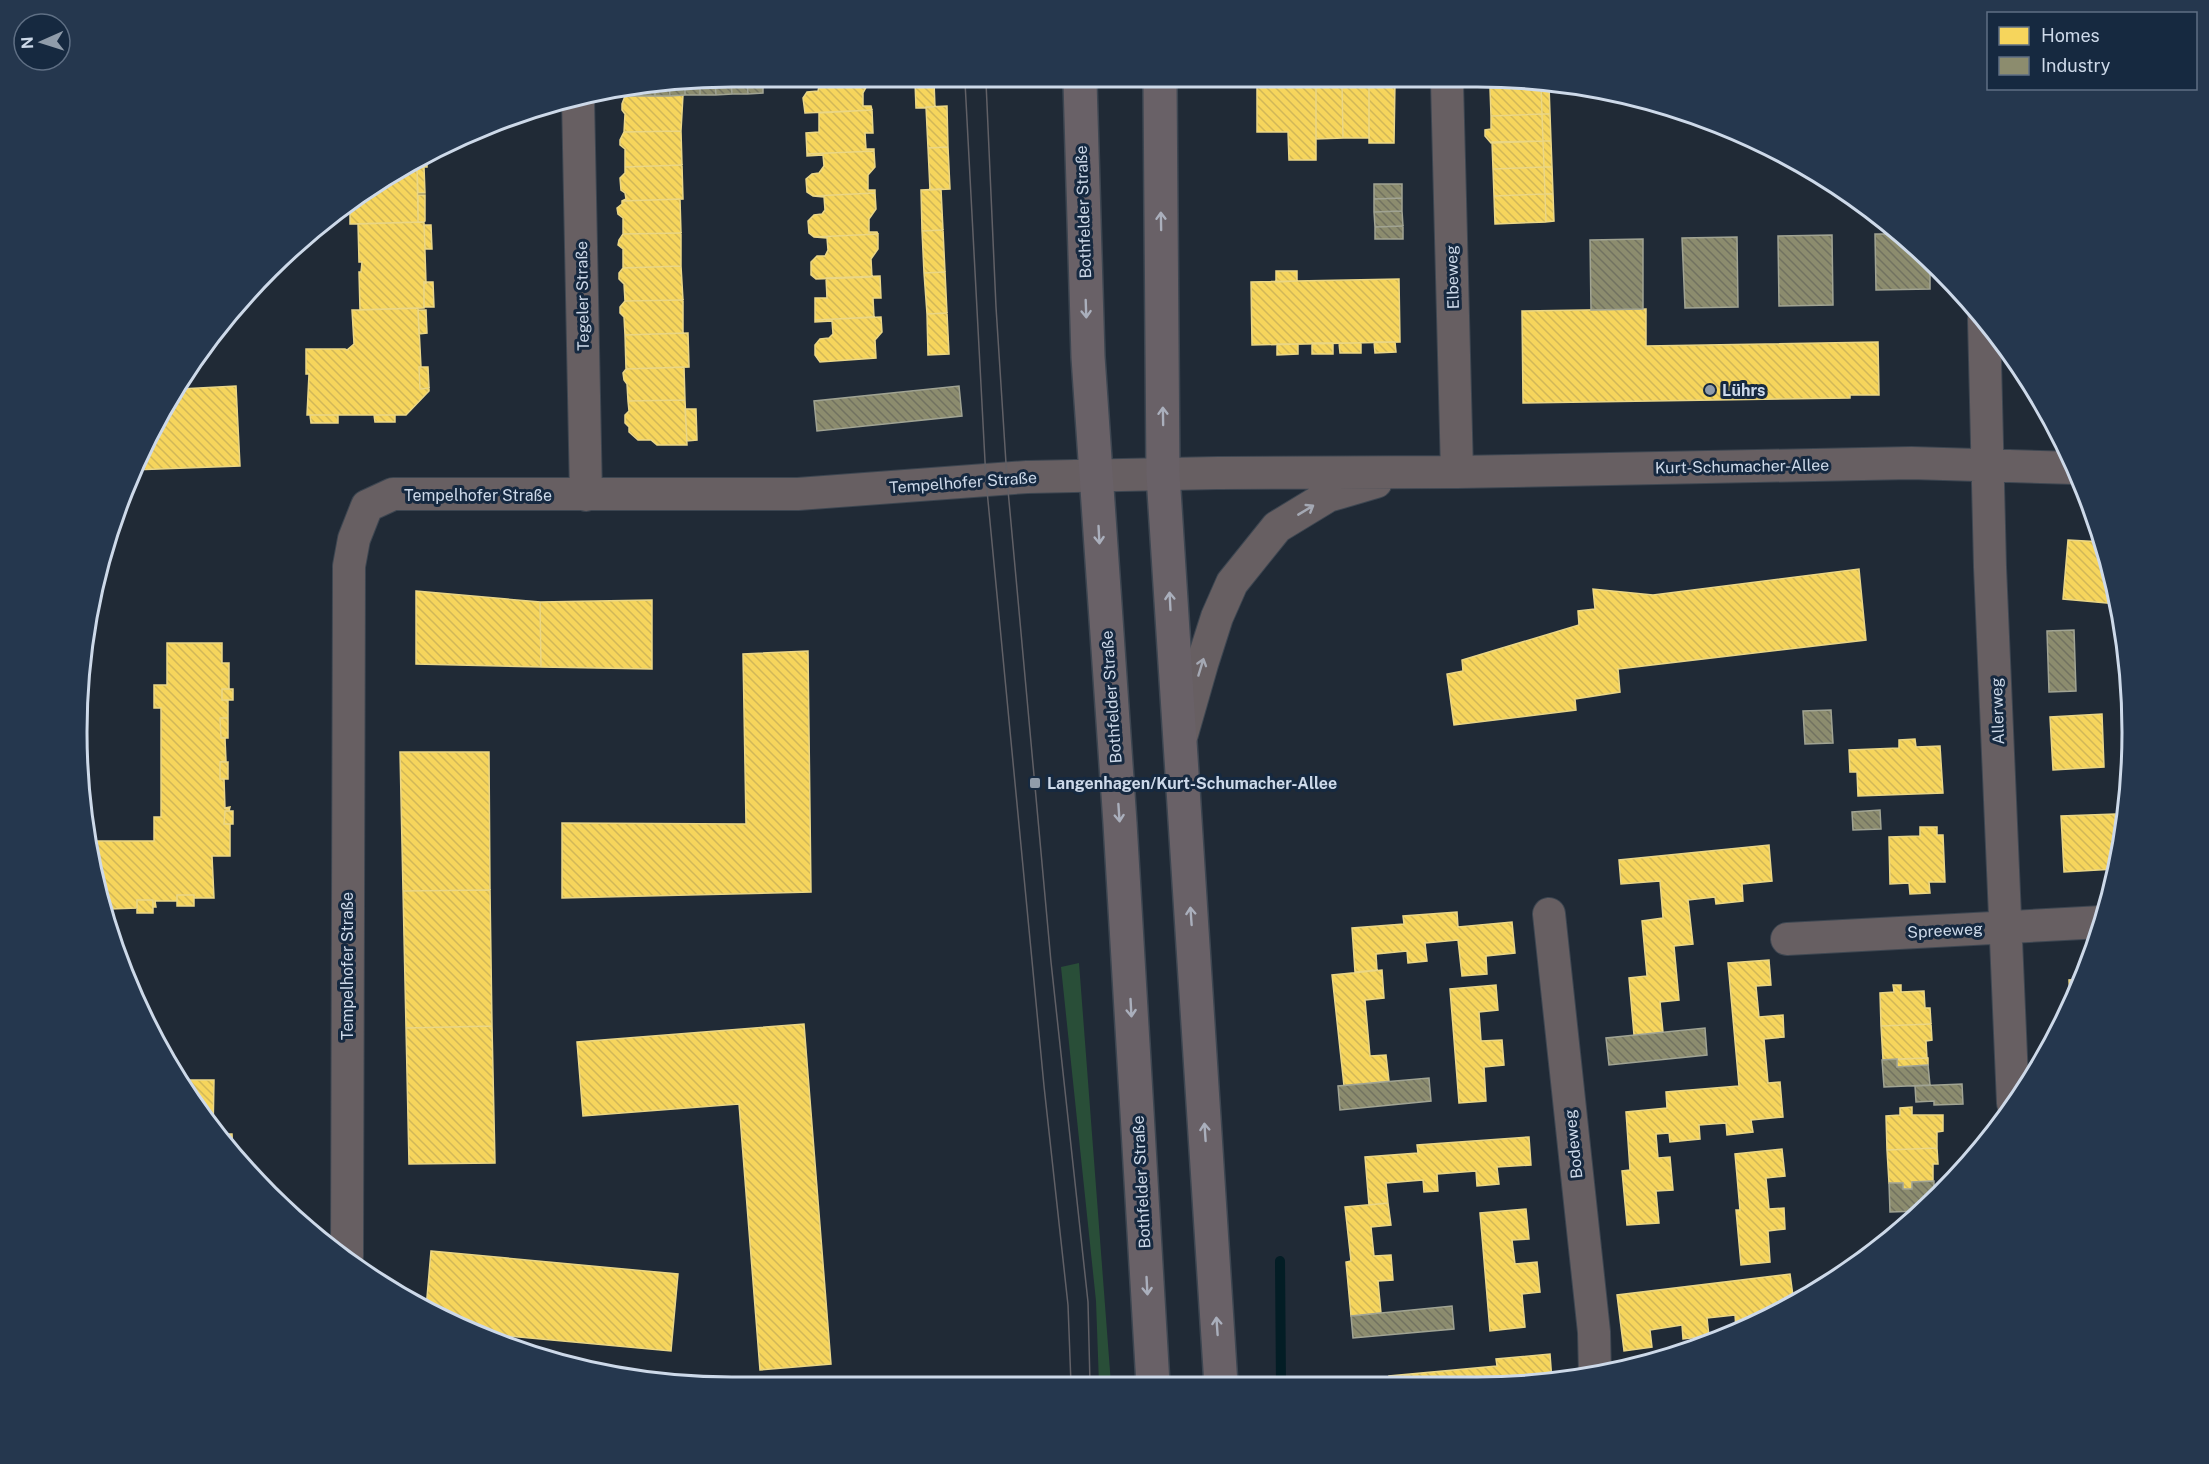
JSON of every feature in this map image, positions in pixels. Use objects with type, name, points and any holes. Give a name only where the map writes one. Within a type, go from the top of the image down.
[{"type":"main road","name":"Bothfelder Straße","points":[[1080,87],[1088,357],[1120,823],[1153,1377]]},
{"type":"main road","points":[[1160,87],[1163,475],[1220,1377]]},
{"type":"street","name":"Elbeweg","points":[[1447,87],[1457,472]]},
{"type":"street","name":"Tegeler Straße","points":[[578,106],[586,495]]},
{"type":"street","name":"Allerweg","points":[[1984,333],[1990,567],[2013,1091]]},
{"type":"street","name":"Kurt-Schumacher-Allee","points":[[1163,475],[1899,463],[2065,468]]},
{"type":"street","name":"Kurt-Schumacher-Allee","points":[[1180,743],[1217,617],[1232,583],[1277,527],[1328,496],[1408,472]]},
{"type":"street","name":"Tempelhofer Straße","points":[[347,1249],[349,576],[354,539],[367,506],[393,494],[798,494],[1027,477],[1163,475]]},
{"type":"street","name":"Bodeweg","points":[[1548,914],[1594,1332],[1595,1366]]},
{"type":"street","name":"Spreeweg","points":[[1787,939],[2093,922]]},
{"type":"green space","points":[[1079,963],[1110,1377],[1099,1377],[1096,1301],[1061,967]]},
{"type":"building: Homes","points":[[819,87],[866,87],[863,93],[863,106],[871,106],[872,110],[805,113],[803,98],[807,92],[818,91]]},
{"type":"building: Homes","points":[[915,87],[934,87],[935,107],[916,108]]},
{"type":"building: Homes","points":[[1257,87],[1316,87],[1316,160],[1289,160],[1288,132],[1257,132]]},
{"type":"building: Homes","points":[[1316,87],[1342,87],[1343,138],[1316,139]]},
{"type":"building: Homes","points":[[1342,87],[1369,87],[1369,138],[1343,138]]},
{"type":"building: Homes","points":[[1369,87],[1395,87],[1394,143],[1369,143]]},
{"type":"building: Homes","points":[[1490,88],[1541,91],[1542,114],[1491,116]]},
{"type":"building: Homes","points":[[1541,91],[1549,92],[1550,114],[1542,114]]},
{"type":"building: Homes","points":[[683,95],[681,131],[624,132],[625,114],[622,104],[625,96]]},
{"type":"building: Homes","points":[[947,106],[948,147],[928,148],[926,107]]},
{"type":"building: Homes","points":[[872,110],[873,133],[865,133],[866,149],[874,149],[874,151],[807,154],[806,133],[819,132],[819,113]]},
{"type":"building: Homes","points":[[1542,114],[1550,114],[1551,141],[1543,141]]},
{"type":"building: Homes","points":[[1542,114],[1543,141],[1491,143],[1485,136],[1485,130],[1491,129],[1491,116]]},
{"type":"building: Homes","points":[[681,131],[682,165],[625,167],[625,149],[620,145],[624,132]]},
{"type":"building: Homes","points":[[1543,141],[1551,141],[1552,167],[1544,167]]},
{"type":"building: Homes","points":[[1543,141],[1544,167],[1493,169],[1492,142]]},
{"type":"building: Homes","points":[[948,147],[950,189],[930,190],[928,148]]},
{"type":"building: Homes","points":[[874,151],[875,167],[868,175],[868,190],[875,190],[875,193],[813,196],[807,192],[806,179],[812,174],[819,173],[824,166],[823,155],[807,156],[807,154]]},
{"type":"building: Homes","points":[[682,165],[683,199],[622,201],[626,199],[625,193],[621,190],[620,178],[625,173],[625,167]]},
{"type":"building: Homes","points":[[424,167],[425,193],[418,193],[417,169]]},
{"type":"building: Homes","points":[[1544,167],[1552,167],[1553,194],[1545,194]]},
{"type":"building: Homes","points":[[1544,167],[1545,194],[1494,196],[1493,169]]},
{"type":"building: Homes","points":[[417,169],[418,222],[350,224],[350,212]]},
{"type":"building: Homes","points":[[941,189],[943,230],[922,231],[921,190]]},
{"type":"building: Homes","points":[[875,193],[876,209],[869,219],[869,232],[878,234],[814,237],[809,233],[808,221],[825,210],[824,197],[813,196]]},
{"type":"building: Homes","points":[[1545,194],[1546,222],[1495,224],[1494,196]]},
{"type":"building: Homes","points":[[1545,194],[1553,194],[1554,221],[1546,222]]},
{"type":"building: Homes","points":[[418,195],[425,195],[424,222],[418,222]]},
{"type":"building: Homes","points":[[680,199],[681,233],[623,234],[623,218],[618,214],[617,208],[622,201]]},
{"type":"building: Homes","points":[[424,222],[426,283],[424,282],[424,308],[360,310],[359,272],[361,272],[362,262],[359,262],[358,224]]},
{"type":"building: Homes","points":[[424,225],[431,225],[432,249],[425,249]]},
{"type":"building: Homes","points":[[943,230],[945,272],[924,273],[922,231]]},
{"type":"building: Homes","points":[[681,233],[681,266],[623,268],[623,249],[618,245],[623,234]]},
{"type":"building: Homes","points":[[878,234],[878,249],[871,259],[872,277],[816,279],[811,275],[811,262],[817,256],[825,256],[828,250],[827,238],[814,237]]},
{"type":"building: Homes","points":[[681,266],[683,300],[625,301],[624,284],[619,279],[619,273],[623,268]]},
{"type":"building: Homes","points":[[1276,271],[1297,271],[1297,281],[1276,282]]},
{"type":"building: Homes","points":[[945,272],[947,313],[927,314],[924,273]]},
{"type":"building: Homes","points":[[880,276],[881,298],[873,298],[874,317],[815,320],[815,298],[827,298],[826,278]]},
{"type":"building: Homes","points":[[1399,279],[1400,342],[1252,345],[1251,282]]},
{"type":"building: Homes","points":[[424,282],[433,282],[434,307],[424,307]]},
{"type":"building: Homes","points":[[683,300],[683,333],[625,335],[624,317],[620,313],[620,307],[625,301]]},
{"type":"building: Homes","points":[[418,308],[420,389],[429,388],[429,391],[406,415],[307,415],[309,374],[306,374],[306,349],[347,350],[354,344],[352,310]]},
{"type":"building: Homes","points":[[1646,309],[1646,346],[1878,342],[1879,395],[1850,395],[1850,398],[1523,403],[1522,311]]},
{"type":"building: Homes","points":[[418,310],[426,310],[427,333],[419,334]]},
{"type":"building: Homes","points":[[947,313],[949,354],[928,355],[927,314]]},
{"type":"building: Homes","points":[[881,317],[882,332],[875,340],[876,358],[820,362],[815,355],[815,345],[820,339],[829,338],[833,334],[832,321],[815,322],[815,320]]},
{"type":"building: Homes","points":[[688,333],[689,367],[626,369],[625,335]]},
{"type":"building: Homes","points":[[1374,342],[1395,342],[1396,352],[1375,353]]},
{"type":"building: Homes","points":[[1312,343],[1333,343],[1333,354],[1312,354]]},
{"type":"building: Homes","points":[[1339,343],[1361,343],[1361,353],[1340,353]]},
{"type":"building: Homes","points":[[1277,344],[1298,344],[1298,354],[1277,355]]},
{"type":"building: Homes","points":[[419,367],[428,367],[429,388],[420,389]]},
{"type":"building: Homes","points":[[684,367],[685,400],[628,401],[627,384],[623,373],[626,369]]},
{"type":"building: Homes","points":[[236,386],[240,466],[143,470],[173,409],[186,389]]},
{"type":"building: Homes","points":[[685,400],[687,445],[657,445],[651,440],[638,440],[629,432],[629,427],[625,423],[625,415],[629,411],[628,401]]},
{"type":"building: Homes","points":[[685,409],[696,409],[697,440],[687,441]]},
{"type":"building: Homes","points":[[310,415],[338,415],[338,423],[311,423]]},
{"type":"building: Homes","points":[[374,415],[395,415],[395,422],[375,422]]},
{"type":"building: Homes","points":[[2068,540],[2093,541],[2109,603],[2063,599]]},
{"type":"building: Homes","points":[[1859,569],[1866,640],[1618,669],[1620,692],[1575,699],[1576,710],[1454,725],[1447,674],[1463,671],[1462,660],[1579,625],[1578,611],[1595,609],[1593,589],[1653,595]]},
{"type":"building: Homes","points":[[416,591],[540,602],[541,667],[416,664]]},
{"type":"building: Homes","points":[[652,600],[652,669],[541,667],[540,602]]},
{"type":"building: Homes","points":[[167,643],[222,643],[222,663],[229,663],[229,689],[222,689],[222,700],[228,700],[228,718],[220,718],[221,738],[225,738],[226,761],[220,762],[220,779],[224,779],[225,808],[230,807],[229,811],[225,811],[224,824],[230,824],[230,856],[212,856],[214,898],[177,895],[177,901],[155,901],[156,907],[153,907],[153,900],[137,900],[137,908],[112,909],[97,841],[154,841],[154,817],[161,817],[161,708],[154,708],[154,685],[167,685]]},
{"type":"building: Homes","points":[[808,651],[811,892],[562,898],[562,823],[746,824],[743,654]]},
{"type":"building: Homes","points":[[222,689],[233,689],[233,700],[222,700]]},
{"type":"building: Homes","points":[[2102,714],[2104,767],[2053,770],[2050,717]]},
{"type":"building: Homes","points":[[220,718],[228,718],[228,738],[221,738]]},
{"type":"building: Homes","points":[[1915,739],[1916,747],[1940,746],[1943,793],[1858,796],[1857,772],[1850,772],[1849,750],[1899,748],[1899,740]]},
{"type":"building: Homes","points":[[400,752],[489,752],[490,890],[403,891]]},
{"type":"building: Homes","points":[[220,762],[228,762],[228,779],[220,779]]},
{"type":"building: Homes","points":[[225,811],[233,811],[233,824],[224,824]]},
{"type":"building: Homes","points":[[2115,814],[2107,869],[2064,872],[2061,816]]},
{"type":"building: Homes","points":[[1920,827],[1937,827],[1937,835],[1943,835],[1945,882],[1929,882],[1930,893],[1910,894],[1909,883],[1890,884],[1889,837],[1920,836]]},
{"type":"building: Homes","points":[[1769,845],[1772,881],[1742,884],[1743,901],[1716,904],[1715,897],[1688,900],[1693,944],[1674,946],[1679,1000],[1660,1002],[1663,1032],[1634,1035],[1629,978],[1647,976],[1642,921],[1663,918],[1660,881],[1621,884],[1619,860]]},
{"type":"building: Homes","points":[[490,890],[492,1026],[406,1028],[403,891]]},
{"type":"building: Homes","points":[[177,895],[194,895],[194,906],[177,906]]},
{"type":"building: Homes","points":[[137,900],[153,900],[153,913],[137,913]]},
{"type":"building: Homes","points":[[1457,912],[1458,927],[1512,922],[1515,953],[1486,956],[1487,974],[1462,976],[1458,940],[1425,943],[1427,961],[1408,963],[1407,951],[1376,954],[1377,970],[1355,972],[1352,928],[1404,924],[1403,916]]},
{"type":"building: Homes","points":[[1769,960],[1771,985],[1756,986],[1759,1017],[1783,1015],[1784,1037],[1764,1039],[1768,1083],[1780,1082],[1783,1117],[1751,1120],[1753,1132],[1727,1135],[1726,1123],[1699,1125],[1700,1139],[1670,1142],[1669,1133],[1656,1134],[1658,1158],[1670,1157],[1673,1190],[1656,1191],[1659,1223],[1627,1225],[1622,1171],[1630,1170],[1626,1112],[1667,1108],[1666,1092],[1739,1086],[1728,963]]},
{"type":"building: Homes","points":[[1382,970],[1384,998],[1365,1000],[1370,1056],[1386,1055],[1389,1081],[1344,1086],[1332,975]]},
{"type":"building: Homes","points":[[1496,985],[1498,1010],[1479,1012],[1481,1041],[1502,1040],[1504,1065],[1484,1067],[1486,1101],[1459,1103],[1450,989]]},
{"type":"building: Homes","points":[[1893,985],[1901,985],[1901,992],[1924,991],[1925,1008],[1930,1008],[1931,1024],[1881,1026],[1880,993],[1894,992]]},
{"type":"building: Homes","points":[[804,1024],[831,1364],[760,1370],[739,1104],[583,1116],[577,1042]]},
{"type":"building: Homes","points":[[1931,1024],[1932,1040],[1926,1041],[1927,1058],[1883,1060],[1881,1026]]},
{"type":"building: Homes","points":[[492,1026],[495,1163],[409,1164],[406,1028]]},
{"type":"building: Homes","points":[[1928,1058],[1928,1065],[1897,1067],[1897,1059]]},
{"type":"building: Homes","points":[[190,1080],[214,1080],[213,1115]]},
{"type":"building: Homes","points":[[1912,1107],[1912,1115],[1943,1115],[1943,1131],[1937,1132],[1937,1148],[1887,1150],[1886,1116],[1900,1115],[1900,1108]]},
{"type":"building: Homes","points":[[1529,1137],[1531,1165],[1497,1167],[1499,1184],[1477,1186],[1476,1171],[1437,1174],[1438,1191],[1424,1192],[1423,1180],[1386,1183],[1388,1203],[1369,1205],[1365,1157],[1418,1153],[1417,1145]]},
{"type":"building: Homes","points":[[1937,1148],[1938,1164],[1933,1164],[1933,1181],[1912,1182],[1912,1189],[1903,1189],[1903,1183],[1889,1183],[1887,1150]]},
{"type":"building: Homes","points":[[1782,1149],[1785,1176],[1766,1178],[1769,1209],[1784,1208],[1785,1229],[1768,1231],[1770,1262],[1741,1265],[1736,1210],[1740,1210],[1735,1154]]},
{"type":"building: Homes","points":[[1388,1203],[1391,1225],[1371,1227],[1374,1256],[1391,1255],[1393,1280],[1378,1281],[1381,1313],[1351,1316],[1346,1262],[1351,1261],[1345,1207]]},
{"type":"building: Homes","points":[[1526,1209],[1529,1239],[1512,1240],[1515,1264],[1537,1262],[1540,1292],[1522,1294],[1525,1327],[1490,1331],[1480,1213]]},
{"type":"building: Homes","points":[[431,1251],[678,1274],[671,1351],[506,1336],[427,1300]]},
{"type":"building: Homes","points":[[1790,1274],[1793,1295],[1736,1323],[1735,1315],[1707,1318],[1709,1334],[1700,1337],[1683,1339],[1682,1325],[1650,1330],[1652,1347],[1624,1351],[1617,1295]]},
{"type":"building: Homes","points":[[1550,1354],[1551,1372],[1519,1376],[1389,1377],[1497,1366],[1496,1359]]},
{"type":"building: Industry","points":[[715,87],[716,95],[700,95],[700,88]]},
{"type":"building: Industry","points":[[715,87],[731,87],[732,94],[716,95]]},
{"type":"building: Industry","points":[[731,87],[747,87],[748,94],[732,94]]},
{"type":"building: Industry","points":[[747,87],[763,87],[763,93],[748,94]]},
{"type":"building: Industry","points":[[700,88],[700,95],[685,95],[685,89]]},
{"type":"building: Industry","points":[[685,89],[685,95],[670,96],[670,90]]},
{"type":"building: Industry","points":[[670,90],[670,96],[655,96],[655,92]]},
{"type":"building: Industry","points":[[655,92],[655,96],[639,94]]},
{"type":"building: Industry","points":[[1374,184],[1402,184],[1402,198],[1374,199]]},
{"type":"building: Industry","points":[[1402,198],[1402,211],[1374,212],[1374,199]]},
{"type":"building: Industry","points":[[1402,211],[1403,226],[1375,227],[1374,212]]},
{"type":"building: Industry","points":[[1403,226],[1403,239],[1375,239],[1375,227]]},
{"type":"building: Industry","points":[[1875,234],[1887,234],[1930,273],[1930,289],[1876,290]]},
{"type":"building: Industry","points":[[1832,235],[1833,305],[1779,306],[1778,236]]},
{"type":"building: Industry","points":[[1737,237],[1738,307],[1685,308],[1682,238]]},
{"type":"building: Industry","points":[[1643,239],[1643,309],[1591,310],[1590,240]]},
{"type":"building: Industry","points":[[959,386],[962,416],[817,431],[814,401]]},
{"type":"building: Industry","points":[[2074,630],[2076,691],[2049,692],[2047,631]]},
{"type":"building: Industry","points":[[1831,710],[1833,743],[1805,744],[1803,711]]},
{"type":"building: Industry","points":[[1880,810],[1881,829],[1853,830],[1852,812]]},
{"type":"building: Industry","points":[[1705,1028],[1707,1055],[1609,1065],[1606,1038]]},
{"type":"building: Industry","points":[[1897,1059],[1897,1067],[1928,1065],[1930,1085],[1884,1087],[1882,1060]]},
{"type":"building: Industry","points":[[1429,1078],[1431,1101],[1340,1110],[1338,1086]]},
{"type":"building: Industry","points":[[1962,1084],[1963,1104],[1934,1105],[1934,1101],[1916,1102],[1915,1086]]},
{"type":"building: Industry","points":[[1934,1181],[1934,1187],[1908,1211],[1890,1212],[1889,1183],[1903,1183],[1903,1189],[1912,1189],[1912,1182]]},
{"type":"building: Industry","points":[[1452,1306],[1454,1329],[1353,1338],[1351,1316]]},
{"type":"waterway","points":[[1280,1261],[1281,1377]]},
{"type":"tram line","points":[[965,87],[986,480],[1044,1086],[1068,1305],[1071,1377]]},
{"type":"tram line","points":[[986,87],[996,307],[1007,479],[1051,962],[1088,1302],[1090,1377]]},
{"type":"place","name":"Lührs","points":[[1710,390]]},
{"type":"place","name":"Langenhagen/Kurt-Schumacher-Allee","points":[[1035,783]]}]
